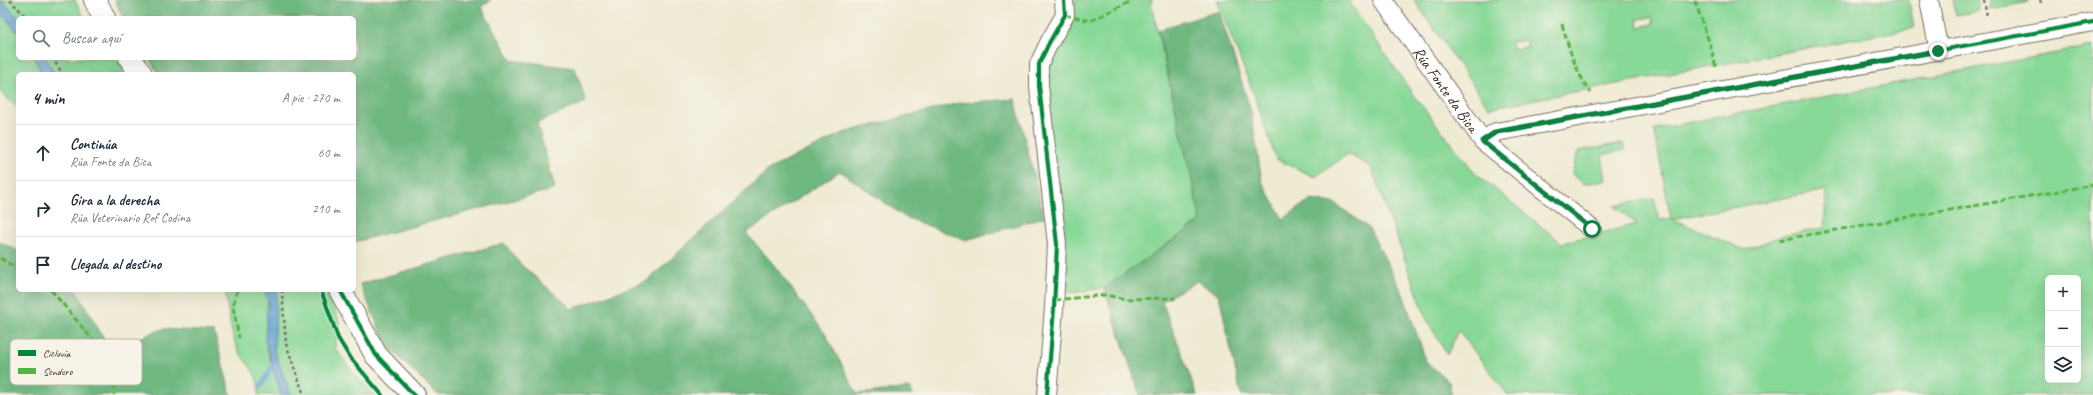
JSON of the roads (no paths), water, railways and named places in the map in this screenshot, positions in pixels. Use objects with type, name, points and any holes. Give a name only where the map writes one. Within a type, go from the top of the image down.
[{"type":"street","points":[[95,0],[103,16]]},
{"type":"street","points":[[1047,395],[1054,308],[1056,244],[1039,86],[1039,64],[1048,42],[1065,15],[1064,0]]},
{"type":"street","name":"Rúa Fonte da Bica","points":[[1383,0],[1482,141],[1592,229]]},
{"type":"street","points":[[1929,0],[1938,51]]},
{"type":"street","points":[[1482,141],[1496,132],[2093,22]]},
{"type":"street","points":[[131,60],[140,72]]},
{"type":"street","points":[[341,292],[376,355],[414,395]]},
{"type":"water","points":[[0,0],[17,16],[16,31],[0,12]]},
{"type":"water","points":[[35,60],[46,60],[54,72],[41,72]]},
{"type":"water","points":[[265,292],[277,292],[274,350],[291,395],[281,395],[265,341],[268,300]]},
{"type":"waterway","points":[[260,387],[274,364]]}]
